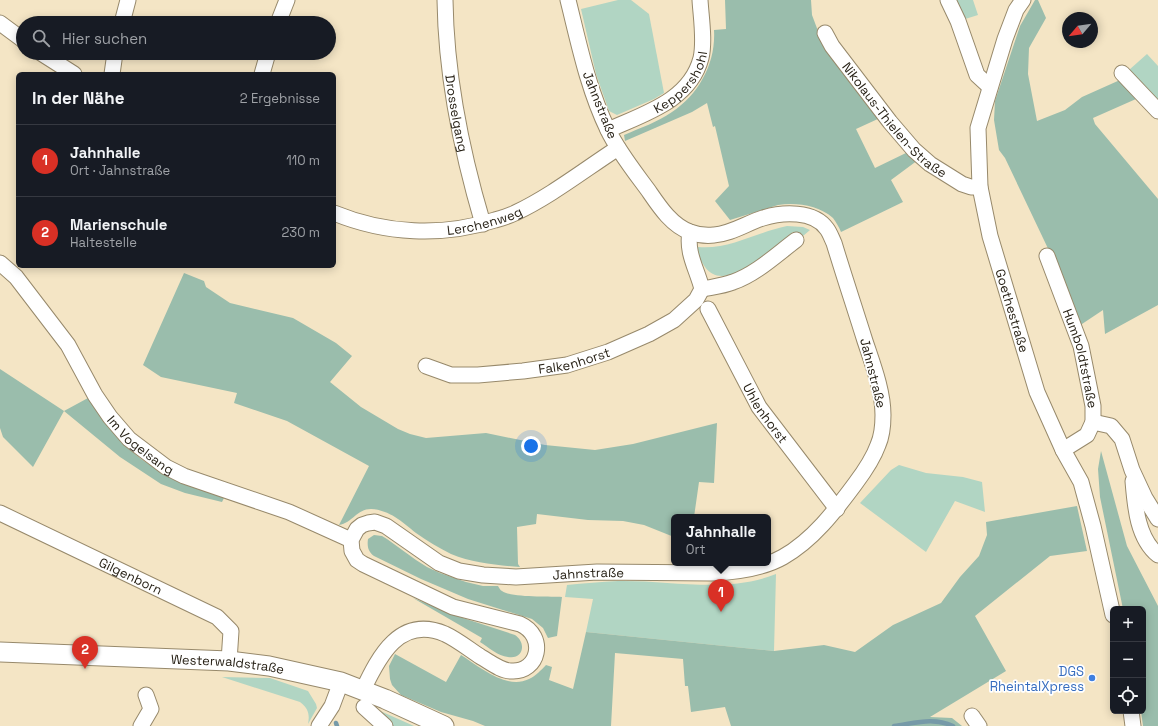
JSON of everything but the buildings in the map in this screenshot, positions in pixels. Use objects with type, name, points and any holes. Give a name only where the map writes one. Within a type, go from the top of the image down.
[{"type":"main road","name":"Westerwaldstraße","points":[[0,652],[229,661],[269,666],[320,676],[341,682],[363,698],[440,725]]},
{"type":"street","points":[[124,16],[128,0]]},
{"type":"street","points":[[281,16],[287,0]]},
{"type":"street","name":"Drosselgang","points":[[445,0],[452,89],[462,147],[483,224]]},
{"type":"street","name":"Jahnstraße","points":[[568,0],[585,69],[608,130],[618,148],[667,215],[677,224],[690,232],[704,235],[716,235],[734,230],[762,218],[790,214],[802,215],[822,223],[828,230],[834,243],[872,364],[881,399],[883,424],[879,444],[868,466],[837,509],[816,531],[795,549],[771,562]]},
{"type":"street","name":"Keppershohl","points":[[608,130],[662,106],[675,97],[687,85],[695,73],[701,57],[702,38],[700,0]]},
{"type":"street","points":[[948,0],[958,22],[977,75],[990,87]]},
{"type":"street","name":"Goethestraße","points":[[1023,0],[1016,10],[1008,32],[978,128],[980,187],[990,236],[1028,367],[1037,392],[1063,450],[1081,482],[1093,526],[1111,606]]},
{"type":"street","points":[[0,23],[16,35]]},
{"type":"street","name":"Nikolaus-Thielen-Straße","points":[[825,33],[837,53],[890,122],[914,150],[930,164],[962,184],[970,187],[980,187]]},
{"type":"street","points":[[52,60],[71,72]]},
{"type":"street","points":[[112,72],[114,60]]},
{"type":"street","points":[[263,72],[266,60]]},
{"type":"street","points":[[1122,73],[1158,111]]},
{"type":"street","name":"Lerchenweg","points":[[336,214],[368,224],[392,229],[419,231],[460,229],[483,224],[513,214],[536,202],[618,148]]},
{"type":"street","points":[[690,232],[688,242],[689,251],[699,274],[702,289],[732,283],[741,279],[796,240]]},
{"type":"street","name":"Humboldtstraße","points":[[1047,256],[1081,346],[1093,406],[1093,422],[1087,435],[1063,450]]},
{"type":"street","name":"Im Vogelsang","points":[[0,263],[16,277],[64,339],[94,395],[110,417],[135,444],[166,467],[184,476],[289,512],[351,540]]},
{"type":"street","name":"Falkenhorst","points":[[426,366],[451,375],[478,375],[567,365],[608,352],[649,334],[674,320],[696,300],[702,289]]},
{"type":"street","name":"Uhlenhorst","points":[[708,309],[759,407],[837,509]]},
{"type":"street","points":[[1093,422],[1111,426],[1122,439],[1132,470],[1145,498],[1158,519]]},
{"type":"street","points":[[1132,470],[1135,502],[1142,533],[1149,546],[1158,555]]},
{"type":"street","name":"Gilgenborn","points":[[0,513],[217,617],[231,631],[229,661]]},
{"type":"street","name":"Jahnstraße","points":[[351,540],[357,529],[362,525],[368,523],[381,524],[439,563],[459,571],[483,575],[516,577],[597,572],[712,573],[730,572],[758,566]]},
{"type":"street","points":[[351,540],[352,551],[357,560],[363,564],[453,607],[520,624],[530,630],[536,639],[537,651],[535,658],[523,669],[510,671],[499,667],[446,634],[434,630],[418,628],[403,634],[391,644],[374,666],[363,698],[385,726]]},
{"type":"street","points":[[319,726],[332,706],[341,682]]},
{"type":"street","points":[[141,726],[151,709],[146,695]]},
{"type":"street","points":[[1131,714],[1133,726]]},
{"type":"green space","points":[[618,0],[631,0],[649,14],[664,93],[617,115],[609,111],[596,74],[581,9]]},
{"type":"green space","points":[[725,0],[811,0],[812,15],[821,39],[880,118],[856,129],[875,168],[908,152],[918,160],[891,180],[903,202],[841,232],[833,218],[821,210],[799,204],[778,205],[730,220],[715,201],[729,186],[715,126],[713,127],[707,103],[692,112],[625,141],[624,135],[667,116],[682,105],[698,87],[709,66],[714,42],[714,30],[726,29]]},
{"type":"green space","points":[[954,0],[973,0],[978,15],[962,20]]},
{"type":"green space","points":[[1035,0],[1038,0],[1046,18],[1029,48],[1028,74],[1037,121],[1065,110],[1082,97],[1120,80],[1136,99],[1093,118],[1095,124],[1158,199],[1158,305],[1105,334],[1103,310],[1079,326],[1053,259],[1005,158],[999,150],[994,120],[995,101],[1020,26]]},
{"type":"green space","points":[[1147,54],[1158,66],[1158,102],[1129,70]]},
{"type":"green space","points":[[787,226],[803,227],[810,230],[803,236],[799,232],[793,232],[750,266],[725,276],[714,274],[705,267],[699,255],[698,247],[721,246]]},
{"type":"green space","points":[[184,273],[204,281],[206,287],[230,303],[293,318],[336,343],[352,356],[330,382],[361,407],[398,429],[410,434],[426,438],[486,433],[545,445],[595,450],[633,444],[717,423],[714,483],[699,482],[694,514],[671,514],[671,536],[644,525],[623,521],[588,520],[537,514],[536,524],[517,527],[518,564],[520,567],[476,562],[451,554],[424,539],[395,517],[378,510],[371,509],[362,511],[348,522],[339,525],[369,466],[287,421],[234,403],[237,393],[161,377],[143,365]]},
{"type":"green space","points":[[0,369],[64,411],[33,467],[3,437],[0,428]]},
{"type":"green space","points":[[88,398],[124,444],[135,454],[171,477],[224,498],[222,502],[185,493],[161,484],[120,457],[64,411]]},
{"type":"green space","points":[[1101,451],[1127,546],[1158,606],[1158,726],[1143,726],[1141,714],[1146,714],[1146,606],[1122,606],[1100,497],[1098,469]]},
{"type":"green space","points":[[899,465],[926,473],[963,477],[982,482],[985,512],[955,501],[926,552],[860,503],[891,470]]},
{"type":"green space","points":[[1077,506],[1087,551],[1050,556],[975,616],[1006,671],[930,717],[952,718],[962,726],[731,726],[725,707],[691,712],[688,686],[685,686],[683,659],[615,653],[611,726],[485,726],[441,712],[401,695],[392,685],[390,679],[389,666],[395,654],[446,682],[461,655],[494,676],[511,682],[520,682],[529,679],[536,675],[546,665],[552,667],[549,680],[573,689],[586,632],[774,651],[824,645],[855,652],[893,625],[941,603],[960,577],[979,556],[987,535],[986,522]]},
{"type":"green space","points":[[374,535],[382,536],[387,539],[427,567],[466,582],[483,586],[498,586],[500,590],[514,595],[562,597],[557,636],[548,638],[543,628],[532,619],[468,599],[421,579],[374,556],[368,549],[368,539]]},
{"type":"green space","points":[[776,574],[774,651],[586,632],[593,599],[565,597],[567,585],[573,584],[638,581],[718,585],[757,580]]},
{"type":"green space","points":[[413,598],[460,617],[515,635],[521,642],[522,650],[517,656],[513,657],[504,656],[497,653],[480,642],[482,638]]},
{"type":"green space","points":[[222,677],[270,678],[308,691],[317,708],[308,724],[308,712],[300,702]]},
{"type":"green space","points":[[378,710],[414,726],[392,726]]},
{"type":"waterway","points":[[894,726],[931,721],[946,723],[953,726]]},
{"type":"place","name":"Jahnhalle","points":[[721,612]]},
{"type":"place","name":"Marienschule","points":[[85,669]]},
{"type":"place","name":"DGS RheintalXpress","points":[[1092,678]]}]
